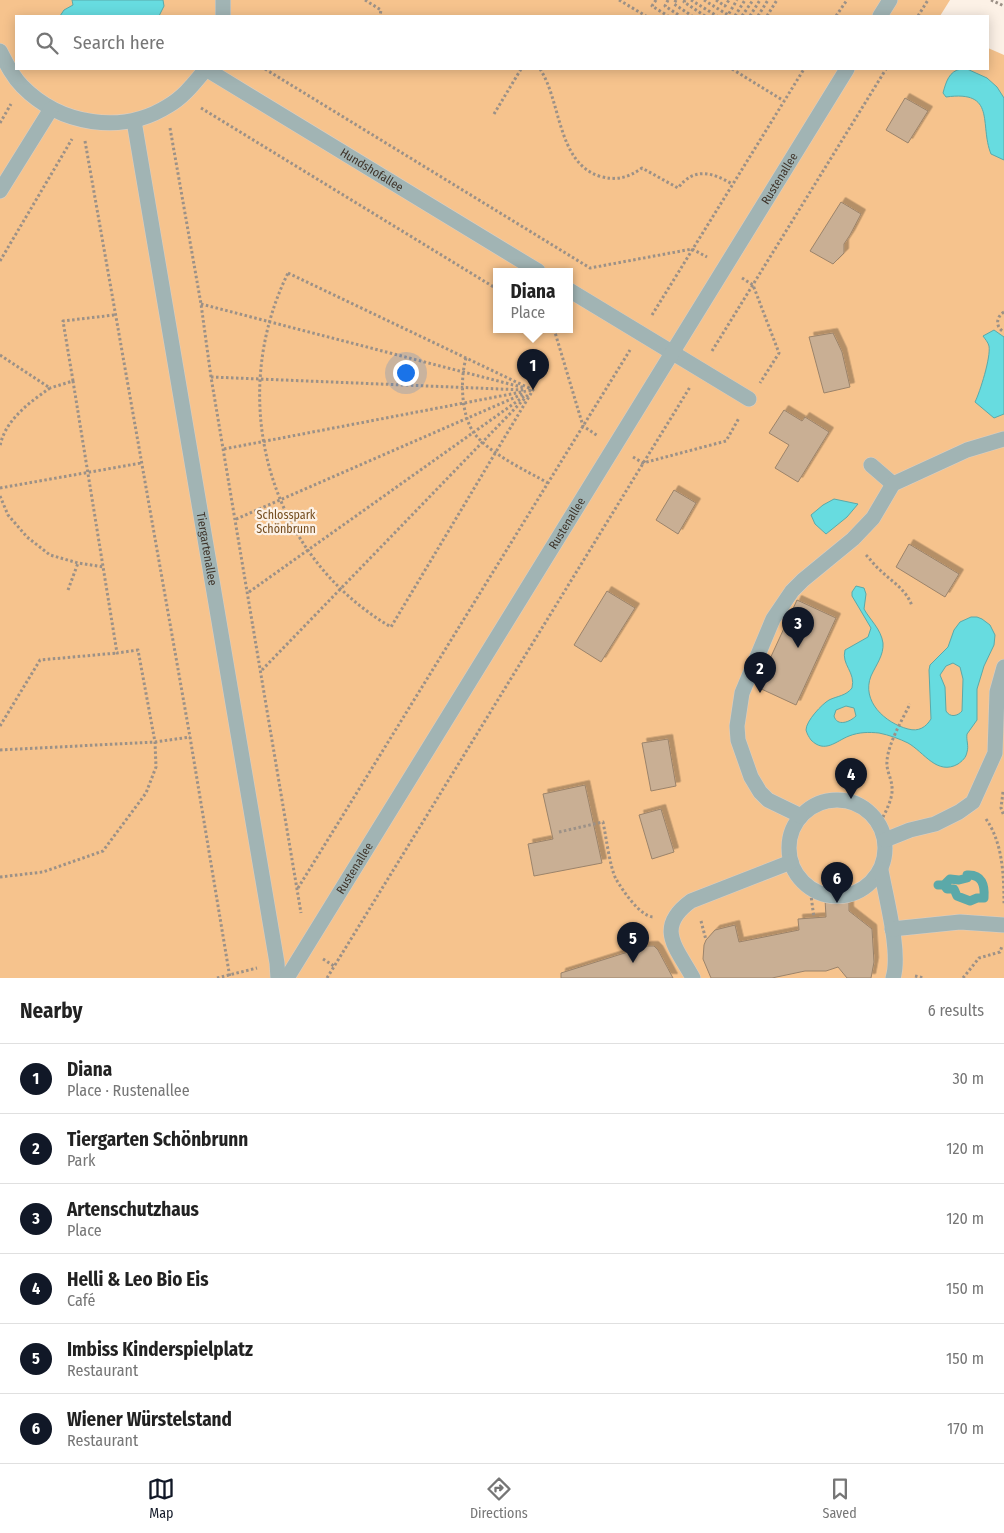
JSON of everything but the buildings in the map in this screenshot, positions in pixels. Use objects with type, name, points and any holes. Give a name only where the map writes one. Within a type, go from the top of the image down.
[{"type":"street","points":[[223,0],[223,15]]},
{"type":"street","points":[[881,15],[890,0]]},
{"type":"street","points":[[0,51],[3,67],[22,86],[51,109],[82,121],[108,124],[134,120],[167,108],[182,96],[205,70]]},
{"type":"street","name":"Hundshofallee","points":[[208,70],[533,268]]},
{"type":"street","name":"Rustenallee","points":[[287,978],[846,70]]},
{"type":"street","points":[[0,191],[51,109]]},
{"type":"street","name":"Tiergartenallee","points":[[134,120],[277,962],[278,978]]},
{"type":"street","points":[[573,292],[749,399]]},
{"type":"street","points":[[800,816],[768,800],[760,792],[748,770],[738,740],[738,711],[742,693],[774,619],[787,598],[803,580],[853,539],[873,518],[893,484],[967,450],[1004,439]]},
{"type":"street","points":[[871,465],[893,484]]},
{"type":"street","points":[[885,840],[910,830],[935,824],[959,812],[973,802],[995,754],[997,692],[1004,667]]},
{"type":"street","points":[[842,800],[858,804],[870,812],[880,825],[885,840],[885,855],[881,870],[870,883],[857,892],[841,896],[825,895],[810,888],[798,877],[791,862],[789,846],[792,830],[800,816],[812,806],[827,801],[842,800]]},
{"type":"street","points":[[693,978],[676,951],[671,935],[674,920],[679,909],[691,901],[791,862]]},
{"type":"street","points":[[881,870],[892,929],[895,970],[893,978]]},
{"type":"street","points":[[892,929],[960,922],[1004,925]]},
{"type":"path","points":[[365,0],[381,10],[380,15]]},
{"type":"path","points":[[619,0],[644,15]]},
{"type":"path","points":[[656,0],[652,6],[666,15]]},
{"type":"path","points":[[668,0],[664,6],[678,15]]},
{"type":"path","points":[[676,0],[674,4],[690,15]]},
{"type":"path","points":[[685,0],[684,2],[704,15]]},
{"type":"path","points":[[691,0],[716,15]]},
{"type":"path","points":[[704,0],[728,15],[737,0]]},
{"type":"path","points":[[716,0],[725,6],[729,0]]},
{"type":"path","points":[[736,15],[745,0]]},
{"type":"path","points":[[743,15],[753,0]]},
{"type":"path","points":[[751,15],[760,0]]},
{"type":"path","points":[[759,15],[768,0]]},
{"type":"path","points":[[768,15],[777,0]]},
{"type":"path","points":[[837,15],[846,0]]},
{"type":"path","points":[[919,15],[928,0]]},
{"type":"path","points":[[991,0],[1004,6]]},
{"type":"path","points":[[267,70],[590,268],[692,249],[753,285],[779,354],[749,399],[726,441],[643,463],[583,426],[555,333]]},
{"type":"path","points":[[494,114],[519,70]]},
{"type":"path","points":[[541,70],[549,86],[556,113],[572,153],[585,169],[606,178],[621,179],[642,168],[678,188],[685,179],[706,173],[714,174],[732,184]]},
{"type":"path","points":[[734,70],[784,101]]},
{"type":"path","points":[[298,888],[803,70]]},
{"type":"path","points":[[326,978],[885,70]]},
{"type":"path","points":[[182,96],[493,288]]},
{"type":"path","points":[[167,108],[301,914]]},
{"type":"path","points":[[0,261],[51,177],[82,121]]},
{"type":"path","points":[[82,121],[230,976]]},
{"type":"path","points":[[288,273],[532,390],[391,627],[357,605],[340,590],[317,563],[280,501],[270,472],[264,442],[260,379],[262,357],[270,321],[288,273]]},
{"type":"path","points":[[201,304],[532,390]]},
{"type":"path","points":[[1004,312],[999,316],[997,322],[1000,329],[1004,332]]},
{"type":"path","points":[[115,315],[63,321],[104,568],[116,653]]},
{"type":"path","points":[[0,354],[50,388]]},
{"type":"path","points":[[466,358],[462,372],[463,403],[474,432],[496,452],[548,483]]},
{"type":"path","points":[[211,377],[532,390]]},
{"type":"path","points":[[0,446],[2,439],[19,413],[50,388],[73,381]]},
{"type":"path","points":[[224,449],[532,390]]},
{"type":"path","points":[[236,519],[532,390]]},
{"type":"path","points":[[248,592],[532,390]]},
{"type":"path","points":[[261,670],[532,390]]},
{"type":"path","points":[[0,488],[142,463]]},
{"type":"path","points":[[0,496],[8,516],[27,537],[50,555],[104,568]]},
{"type":"path","points":[[853,539],[879,570],[902,588],[912,606]]},
{"type":"path","points":[[68,590],[78,563]]},
{"type":"path","points":[[0,726],[40,660],[138,650],[155,742],[156,767],[146,793],[103,852],[44,872],[0,877]]},
{"type":"path","points":[[880,825],[891,796],[892,788],[887,761],[889,751],[910,704]]},
{"type":"path","points":[[0,750],[155,742],[190,737]]},
{"type":"path","points":[[1004,789],[1001,808],[1004,816]]},
{"type":"path","points":[[973,802],[989,823],[996,840],[1002,868],[1004,906]]},
{"type":"path","points":[[559,832],[603,822],[616,878],[634,904],[647,916],[674,920]]},
{"type":"path","points":[[810,888],[814,918]]},
{"type":"path","points":[[963,978],[979,958],[1000,952],[1004,941]]},
{"type":"path","points":[[305,948],[334,966]]},
{"type":"path","points":[[217,978],[277,962]]},
{"type":"green space","name":"Schlosspark Schönbrunn","points":[[0,0],[950,0],[941,15],[15,15],[15,70],[989,70],[989,48],[1004,55],[1004,978],[0,978]]},
{"type":"water","points":[[72,0],[163,0],[164,6],[160,15],[61,15],[64,10],[73,5]]},
{"type":"water","points":[[957,70],[969,70],[987,78],[997,87],[1004,98],[1004,160],[991,154],[983,112],[979,104],[973,99],[962,96],[946,97],[943,93],[947,81]]},
{"type":"water","points":[[994,330],[1004,337],[1004,414],[994,418],[975,402],[987,366],[989,351],[989,346],[983,336]]},
{"type":"water","points":[[834,499],[858,504],[847,517],[826,534],[815,524],[811,515]]},
{"type":"water","points":[[856,586],[864,588],[866,594],[864,609],[878,629],[883,643],[881,656],[871,676],[869,685],[869,694],[872,702],[877,710],[891,722],[908,729],[916,730],[922,728],[931,719],[930,665],[948,647],[954,630],[960,622],[971,617],[977,617],[990,625],[995,635],[994,645],[984,666],[977,689],[977,720],[967,734],[968,748],[966,756],[958,764],[950,767],[937,765],[908,743],[879,733],[856,734],[826,746],[816,744],[811,740],[806,730],[815,713],[829,700],[850,691],[852,688],[853,682],[845,660],[845,650],[868,637],[871,628],[852,596]],"holes":[[[953,663],[960,667],[963,679],[962,711],[954,716],[946,711],[945,687],[940,675],[946,666]],[[846,706],[854,708],[856,716],[847,722],[838,721],[834,716],[836,710]]]},
{"type":"waterway","points":[[938,885],[944,885],[947,889],[954,889],[957,896],[970,901],[984,898],[982,881],[976,876],[967,875],[967,878],[959,880],[950,879],[944,885]]},
{"type":"place","name":"Diana","points":[[533,390]]},
{"type":"place","name":"Artenschutzhaus","points":[[798,648]]},
{"type":"place","name":"Tiergarten Schönbrunn","points":[[760,693]]},
{"type":"place","name":"Helli & Leo Bio Eis","points":[[851,799]]},
{"type":"place","name":"Wiener Würstelstand","points":[[837,903]]},
{"type":"place","name":"Imbiss Kinderspielplatz","points":[[633,963]]}]
